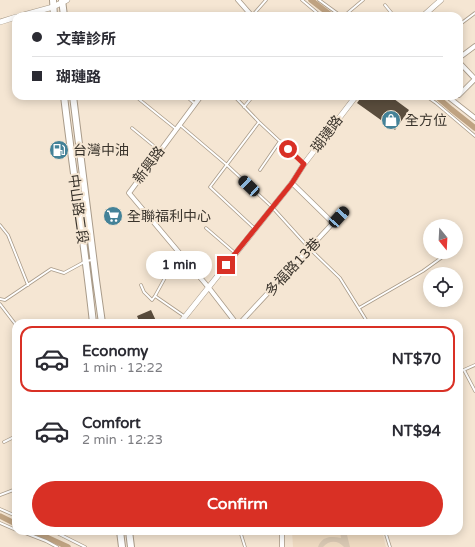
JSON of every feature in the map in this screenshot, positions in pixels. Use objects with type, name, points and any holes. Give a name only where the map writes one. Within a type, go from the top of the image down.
[{"type":"main road","points":[[64,1],[64,12]]},
{"type":"main road","name":"中山路二段","points":[[64,100],[93,319]]},
{"type":"main road","name":"中山路二段","points":[[73,100],[101,319]]},
{"type":"main road","points":[[120,535],[122,547]]},
{"type":"main road","points":[[130,535],[131,547]]},
{"type":"street","points":[[238,0],[248,12]]},
{"type":"street","points":[[428,12],[441,0]]},
{"type":"street","points":[[30,12],[53,3],[64,1]]},
{"type":"street","points":[[0,22],[12,18]]},
{"type":"street","points":[[463,55],[475,46]]},
{"type":"street","points":[[463,66],[475,79],[463,92]]},
{"type":"street","name":"新興路","points":[[198,100],[129,193],[209,288]]},
{"type":"street","name":"瑚璉路","points":[[185,317],[254,228],[292,183],[304,164],[352,100]]},
{"type":"street","points":[[454,100],[475,118]]},
{"type":"street","points":[[292,183],[333,223]]},
{"type":"street","name":"多福路13巷","points":[[244,319],[345,210]]},
{"type":"street","points":[[209,288],[233,319]]},
{"type":"street","points":[[282,535],[282,547]]},
{"type":"lane","points":[[256,12],[266,0]]},
{"type":"lane","points":[[302,0],[316,12]]},
{"type":"lane","points":[[319,0],[336,12]]},
{"type":"lane","points":[[349,12],[363,0]]},
{"type":"lane","points":[[385,5],[391,12]]},
{"type":"lane","points":[[463,22],[475,13]]},
{"type":"lane","points":[[140,100],[176,129]]},
{"type":"lane","points":[[190,100],[195,104]]},
{"type":"lane","points":[[238,100],[304,164]]},
{"type":"lane","points":[[244,107],[249,100]]},
{"type":"lane","points":[[432,100],[475,136]]},
{"type":"lane","points":[[254,228],[210,187],[259,122]]},
{"type":"lane","points":[[180,124],[272,207],[310,249],[340,278],[366,319]]},
{"type":"lane","points":[[132,128],[160,151]]},
{"type":"lane","points":[[260,170],[280,141]]},
{"type":"lane","points":[[0,225],[8,235],[28,285]]},
{"type":"lane","points":[[206,228],[235,254]]},
{"type":"lane","points":[[359,308],[423,271],[440,259]]},
{"type":"lane","points":[[0,299],[5,300],[51,269],[64,273],[86,260],[93,260]]},
{"type":"lane","points":[[140,285],[144,292],[152,300],[166,276]]},
{"type":"lane","points":[[155,296],[185,317]]},
{"type":"lane","points":[[0,304],[12,320]]},
{"type":"lane","points":[[475,365],[464,370],[475,391]]},
{"type":"lane","points":[[4,442],[12,438]]},
{"type":"lane","points":[[0,495],[12,490]]},
{"type":"lane","points":[[0,509],[12,514]]},
{"type":"lane","points":[[0,523],[12,528]]},
{"type":"lane","points":[[30,535],[57,547]]},
{"type":"lane","points":[[61,535],[85,547]]},
{"type":"lane","points":[[241,535],[245,547]]},
{"type":"lane","points":[[386,535],[390,547]]},
{"type":"shaded area","points":[[292,535],[383,535],[386,547],[293,547]]},
{"type":"shaded area","points":[[341,535],[347,535],[350,547],[344,547],[339,543],[331,542],[323,547],[318,547],[324,539],[334,537],[341,538]]},
{"type":"building","name":"全方位","points":[[359,100],[395,100],[409,110],[395,130],[357,103]]},
{"type":"building","points":[[151,310],[155,319],[138,319],[137,316]]},
{"type":"waterway","points":[[311,0],[327,12]]},
{"type":"waterway","points":[[441,100],[475,128]]},
{"type":"waterway","points":[[0,516],[12,522]]},
{"type":"waterway","points":[[42,535],[68,547]]},
{"type":"place","name":"全方位","points":[[391,120]]},
{"type":"place","name":"台灣中油","points":[[59,150]]},
{"type":"place","name":"全聯福利中心","points":[[113,216]]},
{"type":"route","points":[[226,265],[254,228],[292,183],[304,164],[288,149]]}]
